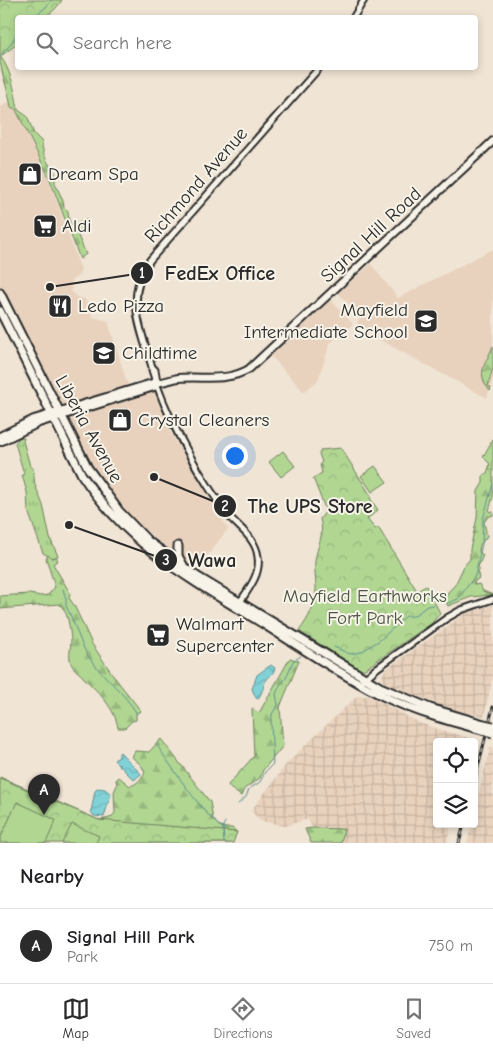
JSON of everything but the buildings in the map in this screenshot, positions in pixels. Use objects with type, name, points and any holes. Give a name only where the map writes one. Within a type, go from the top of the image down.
[{"type":"highway","name":"Liberia Avenue","points":[[0,293],[82,475],[118,520],[148,550],[165,563],[238,605],[385,697],[413,709],[483,727],[493,733]]},
{"type":"highway","name":"Liberia Avenue","points":[[0,311],[56,415],[88,468],[119,511],[148,541],[238,605]]},
{"type":"highway","points":[[178,546],[179,558],[186,569]]},
{"type":"highway","name":"Liberia Avenue","points":[[483,727],[493,726]]},
{"type":"main road","name":"Signal Hill Road","points":[[0,442],[56,415],[124,391],[180,378],[231,377],[250,368],[493,141]]},
{"type":"main road","name":"Signal Hill Road","points":[[0,436],[25,423],[106,402],[154,387],[157,383]]},
{"type":"main road","points":[[106,402],[124,391]]},
{"type":"street","points":[[355,15],[364,0]]},
{"type":"street","name":"Richmond Avenue","points":[[238,605],[256,574],[259,564],[256,549],[248,536],[224,510],[169,416],[157,383],[158,378],[152,367],[137,316],[135,301],[139,280],[145,266],[317,70]]},
{"type":"street","points":[[362,681],[452,614],[493,599]]},
{"type":"shaded area","points":[[11,101],[48,177],[81,270],[79,275],[72,280],[71,291],[78,298],[85,299],[93,317],[108,321],[128,386],[64,406],[59,402],[0,285],[0,107]]},
{"type":"shaded area","name":"Mayfield Intermediate School","points":[[493,249],[493,379],[487,398],[356,327],[360,316],[338,293],[371,264],[398,298]]},
{"type":"shaded area","points":[[332,301],[353,324],[330,343],[318,380],[304,392],[271,356],[328,302]]},
{"type":"shaded area","points":[[152,391],[155,393],[175,441],[228,529],[197,569],[174,554],[127,512],[105,485],[93,466],[70,421],[72,416]]},
{"type":"shaded area","points":[[493,605],[493,677],[484,716],[457,711],[384,684],[382,676],[385,670],[468,612]]},
{"type":"shaded area","points":[[357,696],[369,696],[422,724],[469,738],[433,738],[433,828],[450,828],[447,843],[341,843],[343,829],[312,828],[308,819],[285,826],[261,821],[251,811],[288,762]]},
{"type":"shaded area","points":[[493,746],[493,843],[467,843],[471,828],[478,828],[478,798],[490,748]]},
{"type":"green space","points":[[0,0],[62,0],[53,11],[46,15],[15,15],[15,46],[0,56]]},
{"type":"green space","points":[[0,56],[10,74],[18,110],[27,116],[34,134],[42,142],[46,158],[55,172],[55,183],[64,207],[68,211],[69,220],[72,225],[81,220],[88,220],[78,236],[86,254],[80,259],[49,177],[15,108],[11,108],[1,69]]},
{"type":"green space","points":[[493,346],[493,368],[488,386],[491,388],[490,391],[483,379],[483,368]]},
{"type":"green space","points":[[20,437],[24,438],[23,441],[30,466],[33,468],[35,485],[43,505],[50,538],[58,556],[56,557],[52,558],[43,553],[28,511],[27,492],[22,475],[24,474],[15,443]]},
{"type":"green space","points":[[493,439],[493,496],[489,511],[493,512],[493,515],[484,522],[487,536],[480,545],[479,552],[483,555],[478,567],[480,570],[477,571],[479,578],[474,582],[475,585],[479,584],[483,591],[493,595],[471,597],[448,606],[446,602],[448,592],[455,585],[464,566],[470,559],[470,549],[477,518],[478,491],[483,483],[483,475],[487,473],[490,464],[483,457]]},
{"type":"green space","name":"Mayfield Earthworks Fort Park","points":[[341,448],[378,510],[367,519],[375,529],[378,527],[417,591],[426,586],[440,613],[432,623],[361,670],[299,631],[308,617],[315,600],[315,561],[322,530],[320,519],[326,511],[313,478],[322,473],[320,464],[322,462],[319,454],[321,450]]},
{"type":"green space","points":[[283,451],[295,466],[281,477],[269,462]]},
{"type":"green space","points":[[375,466],[387,482],[372,492],[361,476]]},
{"type":"green space","points":[[48,555],[52,558],[56,557],[58,560],[53,564],[70,593],[69,598],[92,644],[115,678],[141,711],[136,713],[136,720],[132,721],[125,728],[118,728],[114,714],[106,701],[71,664],[69,625],[65,611],[59,604],[0,609],[0,596],[48,595],[55,587],[46,558]]},
{"type":"green space","points":[[290,658],[299,661],[280,707],[283,746],[263,770],[260,778],[244,789],[241,796],[228,785],[254,756],[252,709],[259,713]]},
{"type":"green space","points":[[161,739],[210,802],[213,819],[218,825],[232,828],[237,832],[231,843],[112,843],[0,785],[0,777],[99,820],[110,818],[115,813],[114,792],[117,785],[116,780],[119,777],[130,786],[139,781],[145,772],[141,765],[132,757],[135,751],[149,752]]},
{"type":"green space","points":[[0,778],[99,820],[237,832],[233,843],[0,843]]},
{"type":"green space","points":[[17,802],[56,820],[46,843],[0,843],[0,839]]},
{"type":"green space","points":[[72,824],[99,836],[96,843],[62,843]]},
{"type":"green space","points":[[305,829],[344,829],[341,843],[311,843]]},
{"type":"water","points":[[271,665],[275,668],[265,682],[258,699],[252,689],[257,675]]},
{"type":"water","points":[[120,752],[141,774],[134,780],[114,760],[119,757]]},
{"type":"water","points":[[98,788],[105,789],[111,794],[104,817],[94,816],[91,812],[95,791]]},
{"type":"waterway","points":[[36,15],[52,0]]},
{"type":"waterway","points":[[0,56],[15,37]]},
{"type":"waterway","points":[[448,603],[458,599],[475,576],[482,544],[483,519],[493,484]]},
{"type":"waterway","points":[[63,589],[66,606],[87,654],[127,699],[137,714]]},
{"type":"waterway","points":[[334,647],[350,654],[361,652],[380,640],[406,616],[414,616],[427,606],[434,605]]},
{"type":"waterway","points":[[238,804],[246,797],[249,789],[260,782],[265,772],[273,764],[271,723],[272,714],[278,705],[276,694],[286,678],[293,661],[301,656]]},
{"type":"waterway","points":[[157,745],[199,804],[224,829]]},
{"type":"waterway","points":[[224,843],[223,826],[225,822]]},
{"type":"railway","points":[[478,767],[493,707]]},
{"type":"railway","points":[[459,843],[463,828]]},
{"type":"place","name":"Dream Spa","points":[[30,174]]},
{"type":"place","name":"Aldi","points":[[45,226]]},
{"type":"place","name":"FedEx Office","points":[[50,287]]},
{"type":"place","name":"Ledo Pizza","points":[[60,306]]},
{"type":"place","name":"Mayfield Intermediate School","points":[[426,321]]},
{"type":"place","name":"Childtime","points":[[104,353]]},
{"type":"place","name":"Crystal Cleaners","points":[[120,420]]},
{"type":"place","name":"The UPS Store","points":[[154,477]]},
{"type":"place","name":"Wawa","points":[[69,525]]},
{"type":"place","name":"Walmart Supercenter","points":[[158,635]]},
{"type":"place","name":"Signal Hill Park","points":[[44,815]]}]
